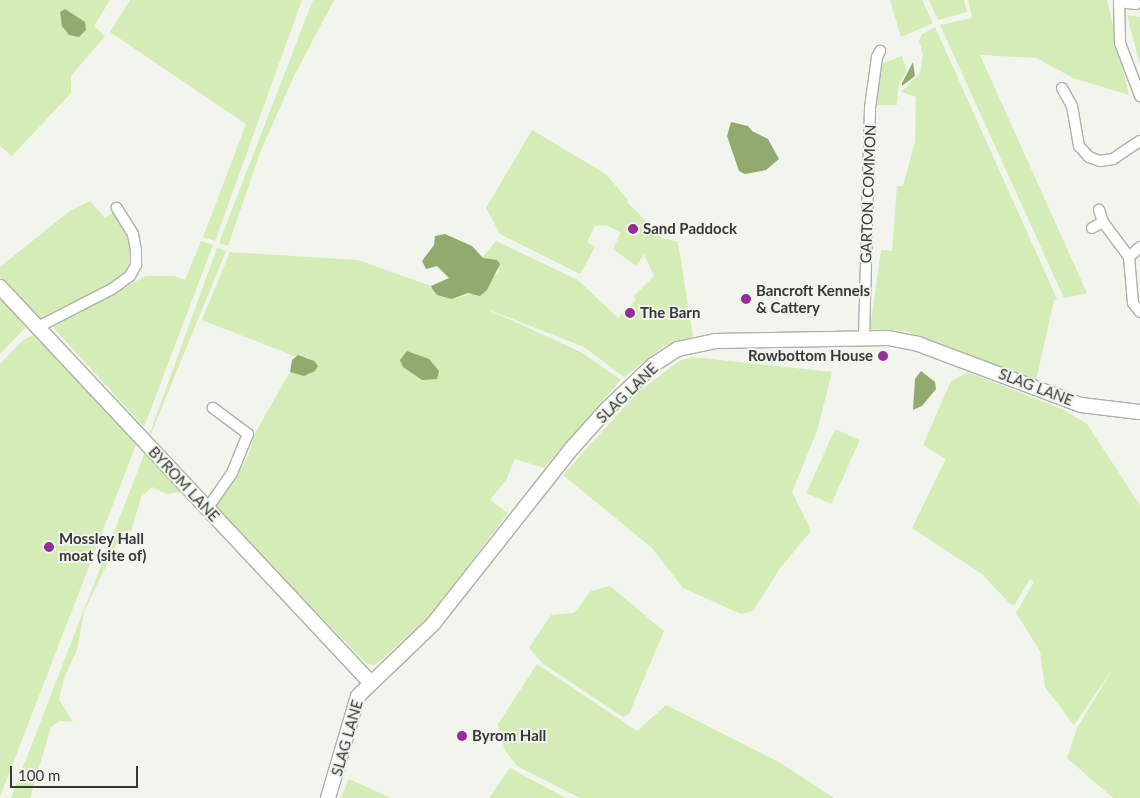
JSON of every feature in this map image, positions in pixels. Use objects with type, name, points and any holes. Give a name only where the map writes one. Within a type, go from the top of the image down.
[{"type":"street","points":[[1136,4],[1119,1],[1120,43],[1140,96]]},
{"type":"street","name":"GARTON COMMON","points":[[864,338],[870,108],[877,57],[880,51]]},
{"type":"street","points":[[1061,87],[1072,106],[1079,146],[1089,157],[1100,161],[1113,159],[1140,141]]},
{"type":"street","points":[[38,327],[112,289],[130,276],[136,265],[133,234],[117,208]]},
{"type":"street","points":[[1099,210],[1103,222],[1129,257],[1133,303],[1140,312]]},
{"type":"street","points":[[1092,228],[1103,222]]},
{"type":"street","points":[[1129,257],[1140,247]]},
{"type":"street","name":"BYROM LANE","points":[[0,287],[370,681]]},
{"type":"street","name":"SLAG LANE","points":[[328,798],[358,696],[370,681],[433,624],[572,447],[653,365],[678,349],[697,343],[888,338],[918,344],[1081,405],[1140,412]]},
{"type":"street","points":[[208,509],[232,473],[248,434],[213,408]]},
{"type":"shaded area","points":[[0,0],[110,0],[94,26],[105,36],[71,76],[71,93],[12,156],[0,146]]},
{"type":"shaded area","points":[[130,0],[302,0],[215,241],[203,237],[246,124],[110,32]]},
{"type":"shaded area","points":[[313,0],[334,0],[294,76],[261,150],[228,246],[219,243]]},
{"type":"shaded area","points":[[890,0],[922,0],[933,23],[901,37]]},
{"type":"shaded area","points":[[929,0],[964,0],[967,12],[938,20]]},
{"type":"shaded area","points":[[968,0],[1107,0],[1129,95],[1073,78],[1037,58],[980,55],[1087,293],[1064,298],[940,25],[972,18]]},
{"type":"shaded area","points":[[65,9],[85,22],[86,30],[79,37],[69,35],[62,26],[60,12]]},
{"type":"shaded area","points":[[1127,15],[1140,17],[1140,65]]},
{"type":"shaded area","points":[[935,27],[1057,299],[1054,300],[1036,381],[906,331],[870,329],[881,250],[892,251],[897,186],[903,186],[915,142],[916,97],[901,92],[920,73],[923,54],[919,41],[922,34]]},
{"type":"shaded area","points":[[902,56],[907,71],[899,83],[897,105],[874,105],[881,64]]},
{"type":"shaded area","points":[[913,62],[915,76],[902,86],[902,83]]},
{"type":"shaded area","points":[[731,122],[748,126],[752,131],[768,139],[779,159],[766,170],[745,174],[739,171],[727,136]]},
{"type":"shaded area","points":[[532,130],[606,174],[628,200],[627,202],[663,238],[678,242],[693,337],[664,346],[624,377],[584,347],[482,307],[581,352],[621,380],[544,468],[515,459],[506,480],[490,500],[508,513],[428,618],[381,660],[374,665],[367,664],[215,508],[248,456],[254,435],[290,372],[310,375],[309,358],[294,356],[202,320],[230,252],[358,260],[431,286],[452,299],[487,290],[491,279],[500,270],[482,258],[496,241],[578,280],[618,318],[636,300],[634,296],[654,276],[644,254],[636,266],[613,249],[621,232],[606,225],[595,226],[587,242],[595,247],[580,274],[500,234],[486,208]]},
{"type":"shaded area","points":[[90,201],[105,218],[113,212],[119,217],[131,241],[129,269],[124,276],[99,293],[39,319],[0,277],[0,267],[71,210]]},
{"type":"shaded area","points":[[445,234],[472,246],[483,258],[497,260],[500,264],[487,290],[480,296],[468,293],[452,299],[437,295],[433,290],[431,286],[449,278],[437,266],[426,269],[422,261],[434,245],[435,236]]},
{"type":"shaded area","points":[[201,241],[213,245],[144,427],[51,325],[146,276],[174,276],[185,280]]},
{"type":"shaded area","points":[[217,248],[226,251],[151,434],[150,433]]},
{"type":"shaded area","points":[[0,298],[22,321],[25,328],[0,354]]},
{"type":"shaded area","points":[[36,334],[137,442],[0,797],[0,364],[23,340]]},
{"type":"shaded area","points":[[407,351],[429,359],[439,371],[437,379],[422,380],[403,367],[400,360]]},
{"type":"shaded area","points":[[298,355],[314,361],[318,366],[315,371],[304,376],[290,372],[292,360]]},
{"type":"shaded area","points":[[693,357],[832,372],[817,431],[792,492],[811,531],[780,568],[753,611],[741,614],[683,588],[652,548],[563,475],[637,393],[679,361]]},
{"type":"shaded area","points":[[921,371],[935,382],[936,389],[922,406],[913,410],[915,379]]},
{"type":"shaded area","points":[[968,372],[1064,410],[1087,424],[1140,505],[1140,798],[1113,798],[1067,758],[1077,728],[1112,670],[1074,725],[1045,687],[1040,651],[1016,613],[1034,582],[1030,579],[1015,604],[1011,605],[982,574],[912,528],[946,459],[923,445],[951,381]]},
{"type":"shaded area","points":[[835,429],[860,440],[831,504],[807,493]]},
{"type":"shaded area","points":[[145,452],[182,492],[167,494],[152,487],[141,497],[131,532],[117,543],[84,612],[77,650],[64,678],[59,699],[73,722],[59,721],[51,727],[30,798],[11,798]]},
{"type":"shaded area","points":[[610,586],[664,631],[629,714],[623,717],[542,663],[529,648],[551,615],[574,613],[591,591]]},
{"type":"shaded area","points":[[537,664],[637,731],[666,705],[779,762],[834,798],[580,798],[517,766],[505,751],[498,724]]},
{"type":"shaded area","points":[[510,768],[566,798],[489,798]]},
{"type":"shaded area","points":[[349,779],[391,798],[341,798]]},
{"type":"place","name":"Sand Paddock","points":[[633,229]]},
{"type":"place","name":"Bancroft Kennels & Cattery","points":[[746,299]]},
{"type":"place","name":"The Barn","points":[[630,313]]},
{"type":"place","name":"Rowbottom House","points":[[883,356]]},
{"type":"place","name":"Mossley Hall moat (site of)","points":[[49,547]]},
{"type":"place","name":"Byrom Hall","points":[[462,736]]}]
